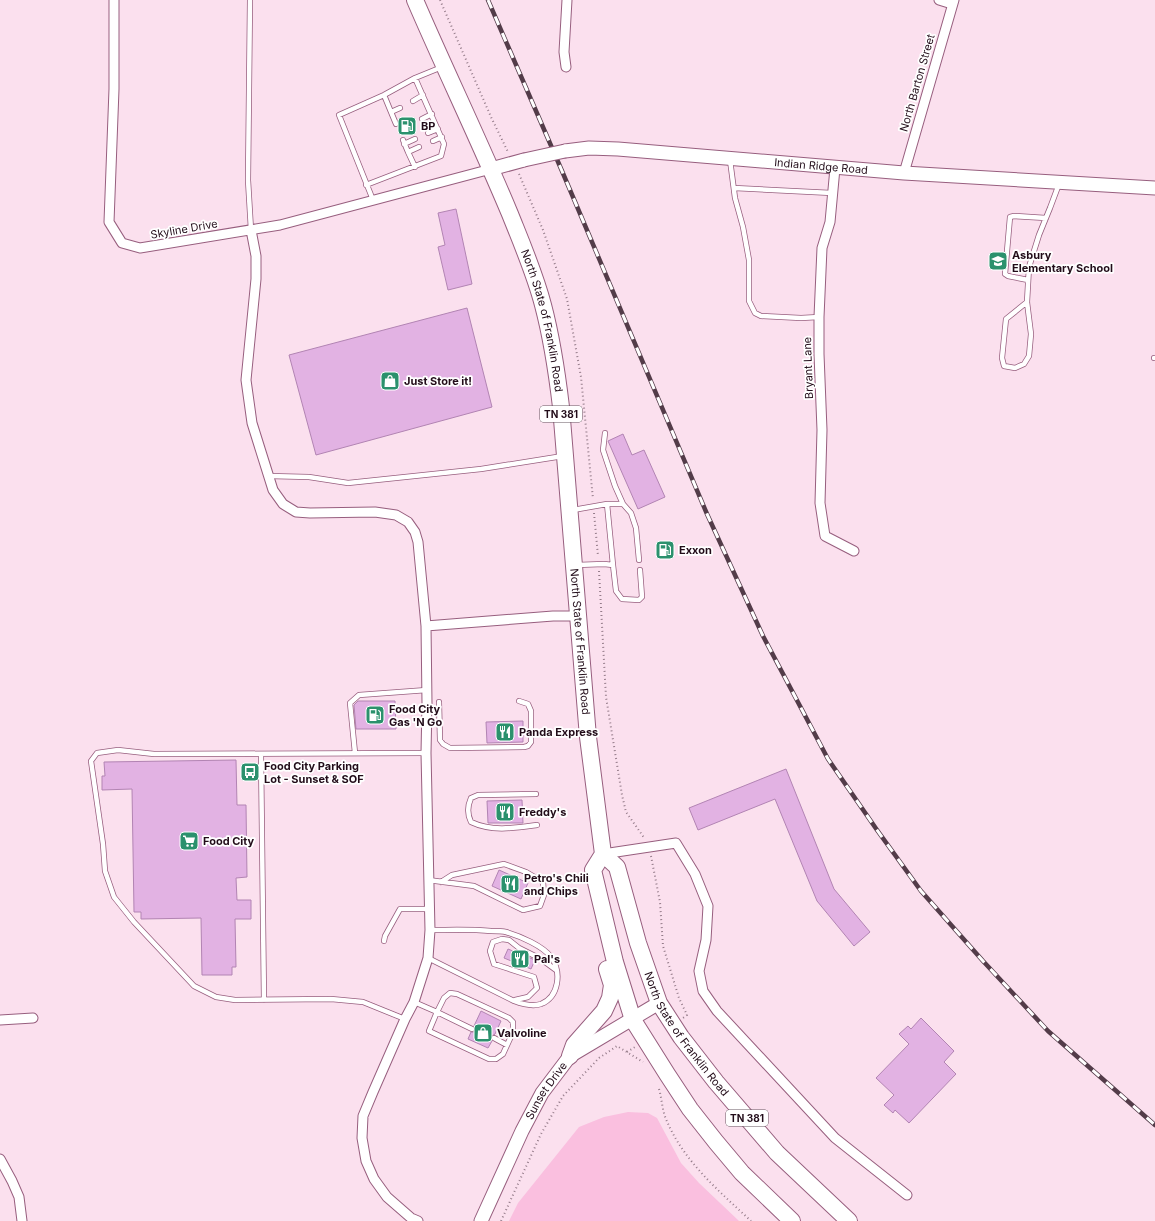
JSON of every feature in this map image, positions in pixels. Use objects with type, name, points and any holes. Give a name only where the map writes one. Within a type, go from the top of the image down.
[{"type":"highway","name":"North State of Franklin Road","points":[[415,0],[443,66],[491,169],[528,259],[543,304],[557,372],[588,737],[603,854],[617,867],[638,943],[659,1003],[682,1037],[716,1082],[777,1153],[849,1221]]},
{"type":"highway","points":[[603,854],[593,870],[615,962],[633,1020],[690,1109],[716,1142],[742,1173],[792,1221]]},
{"type":"highway","points":[[570,1056],[574,1046],[604,1011],[610,998],[612,985],[602,950],[601,904]]},
{"type":"street","name":"Skyline Drive","points":[[114,0],[114,89],[109,222],[122,243],[140,248],[280,225],[491,169]]},
{"type":"street","points":[[566,67],[564,52],[567,0]]},
{"type":"street","points":[[939,0],[953,2]]},
{"type":"street","name":"North Barton Street","points":[[904,173],[953,2]]},
{"type":"street","name":"Indian Ridge Road","points":[[491,169],[565,151],[589,148],[618,149],[904,173],[1155,188]]},
{"type":"street","name":"Bryant Lane","points":[[835,168],[830,222],[822,248],[819,316],[822,430],[820,503],[825,536],[854,551]]},
{"type":"street","points":[[251,230],[256,256],[256,279],[246,380],[252,423],[273,490],[283,504],[296,512],[375,512],[396,515],[408,522],[415,532],[418,542],[426,626],[426,753],[430,930],[428,958],[414,1002],[372,1092],[363,1116],[362,1138],[366,1161],[374,1179],[387,1197],[411,1218],[418,1221]]},
{"type":"street","points":[[426,626],[554,616],[578,616]]},
{"type":"street","points":[[603,854],[676,843],[695,874],[708,906],[706,940],[698,971],[703,991],[717,1011],[835,1138],[907,1195]]},
{"type":"street","name":"Sunset Drive","points":[[481,1221],[522,1131],[542,1094],[570,1056],[633,1020],[659,1003]]},
{"type":"street","points":[[0,1020],[33,1018]]},
{"type":"street","points":[[0,1159],[19,1198],[22,1221]]},
{"type":"lane","points":[[250,0],[248,180],[251,230]]},
{"type":"lane","points":[[372,200],[339,115],[443,66]]},
{"type":"lane","points":[[366,185],[441,156],[444,144],[442,137],[415,78]]},
{"type":"lane","points":[[384,95],[396,124]]},
{"type":"lane","points":[[413,100],[424,95]]},
{"type":"lane","points":[[391,112],[400,108]]},
{"type":"lane","points":[[422,119],[432,114]]},
{"type":"lane","points":[[428,133],[438,129]]},
{"type":"lane","points":[[432,141],[442,137]]},
{"type":"lane","points":[[415,139],[404,142],[415,167]]},
{"type":"lane","points":[[408,152],[419,147]]},
{"type":"lane","points":[[730,159],[734,188],[749,260],[749,301],[755,313],[761,316],[801,318],[819,316]]},
{"type":"lane","points":[[1027,302],[1006,319],[1002,358],[1004,366],[1015,368],[1024,364],[1029,356],[1031,334],[1027,302],[1029,267],[1038,235],[1059,182]]},
{"type":"lane","points":[[734,188],[832,192]]},
{"type":"lane","points":[[1028,280],[1005,274],[1010,217],[1046,218]]},
{"type":"lane","points":[[605,433],[603,450],[615,486],[623,504],[631,512],[636,528],[639,560]]},
{"type":"lane","points":[[269,476],[309,477],[348,483],[481,469],[564,456]]},
{"type":"lane","points":[[569,510],[607,504],[623,504]]},
{"type":"lane","points":[[607,504],[616,591],[622,599],[639,600],[642,597],[640,570]]},
{"type":"lane","points":[[574,565],[613,565]]},
{"type":"lane","points":[[355,753],[350,703],[359,695],[427,690]]},
{"type":"lane","points":[[439,702],[440,740],[443,744],[450,748],[524,747],[528,746],[531,742],[531,711],[528,704],[519,701]]},
{"type":"lane","points":[[405,1019],[363,1002],[331,999],[235,1000],[216,997],[194,986],[134,922],[114,896],[104,871],[103,844],[91,761],[97,753],[118,750],[154,754],[426,753]]},
{"type":"lane","points":[[261,754],[264,1000]]},
{"type":"lane","points":[[536,794],[478,795],[471,798],[468,806],[468,816],[471,822],[489,828],[537,825]]},
{"type":"lane","points":[[428,880],[441,882],[474,886],[523,910],[540,906],[544,895],[543,882],[526,872],[504,864],[452,875],[441,882]]},
{"type":"lane","points":[[384,941],[385,936],[400,909],[429,909]]},
{"type":"lane","points":[[428,958],[525,1005],[540,1004],[552,996],[558,985],[557,972],[552,957],[538,945],[506,932],[482,930],[430,930]]},
{"type":"lane","points":[[514,1001],[528,997],[537,988],[534,977],[494,964],[490,951],[493,942],[502,938],[509,940],[519,948],[541,959],[557,972]]},
{"type":"lane","points":[[450,993],[457,994],[509,1018],[513,1022],[513,1032],[503,1054],[496,1059],[489,1059],[429,1031],[436,1012],[444,998],[450,993]]},
{"type":"lane","points":[[414,1002],[472,1029]]},
{"type":"lane","points":[[494,1038],[507,1045]]},
{"type":"path","points":[[501,1221],[541,1134],[563,1096],[599,1058],[617,1046],[646,1064]]},
{"type":"path","points":[[657,1083],[665,1118],[680,1146],[707,1180],[750,1221]]},
{"type":"shaded area","points":[[628,1112],[648,1113],[657,1118],[681,1163],[699,1183],[739,1221],[509,1221],[518,1203],[579,1127],[604,1117]]},
{"type":"building","points":[[456,209],[472,284],[448,290],[438,247],[445,245],[438,213]]},
{"type":"building","name":"Just Store it!","points":[[467,308],[492,407],[316,455],[289,355]]},
{"type":"building","points":[[623,434],[632,455],[644,450],[665,497],[638,509],[608,441]]},
{"type":"building","name":"Food City Gas 'N Go","points":[[358,701],[395,701],[396,729],[356,729],[354,705]]},
{"type":"building","name":"Panda Express","points":[[523,721],[523,742],[487,743],[486,722]]},
{"type":"building","name":"Food City","points":[[236,760],[237,805],[246,805],[247,877],[236,878],[237,900],[251,900],[251,919],[235,919],[236,967],[232,967],[232,975],[202,975],[201,918],[141,919],[141,912],[134,912],[132,789],[102,790],[102,776],[105,776],[104,762]]},
{"type":"building","points":[[786,769],[834,889],[870,932],[854,946],[817,901],[775,799],[698,830],[689,808]]},
{"type":"building","name":"Freddy's","points":[[522,800],[523,823],[488,823],[487,801]]},
{"type":"building","name":"Petro's Chili and Chips","points":[[499,870],[528,883],[521,899],[492,886]]},
{"type":"building","name":"Pal's","points":[[508,949],[535,960],[531,969],[504,958]]},
{"type":"building","name":"Valvoline","points":[[481,1011],[501,1021],[495,1034],[491,1037],[492,1041],[488,1048],[468,1039],[471,1032],[476,1030],[474,1026]]},
{"type":"building","points":[[921,1018],[954,1051],[944,1062],[956,1074],[909,1123],[895,1110],[893,1113],[884,1105],[894,1095],[876,1078],[909,1044],[899,1034],[908,1026],[911,1029]]},
{"type":"railway","points":[[488,0],[707,514],[763,636],[828,759],[921,891],[983,961],[1048,1031],[1155,1125]]},
{"type":"place","name":"BP","points":[[407,126]]},
{"type":"place","name":"Asbury Elementary School","points":[[998,261]]},
{"type":"place","name":"Just Store it!","points":[[390,381]]},
{"type":"place","name":"Exxon","points":[[665,550]]},
{"type":"place","name":"Food City Gas 'N Go","points":[[375,715]]},
{"type":"place","name":"Panda Express","points":[[505,732]]},
{"type":"place","name":"Food City Parking Lot - Sunset & SOF","points":[[250,772]]},
{"type":"place","name":"Freddy's","points":[[505,812]]},
{"type":"place","name":"Food City","points":[[189,841]]},
{"type":"place","name":"Petro's Chili and Chips","points":[[510,884]]},
{"type":"place","name":"Pal's","points":[[520,959]]},
{"type":"place","name":"Valvoline","points":[[483,1033]]}]
